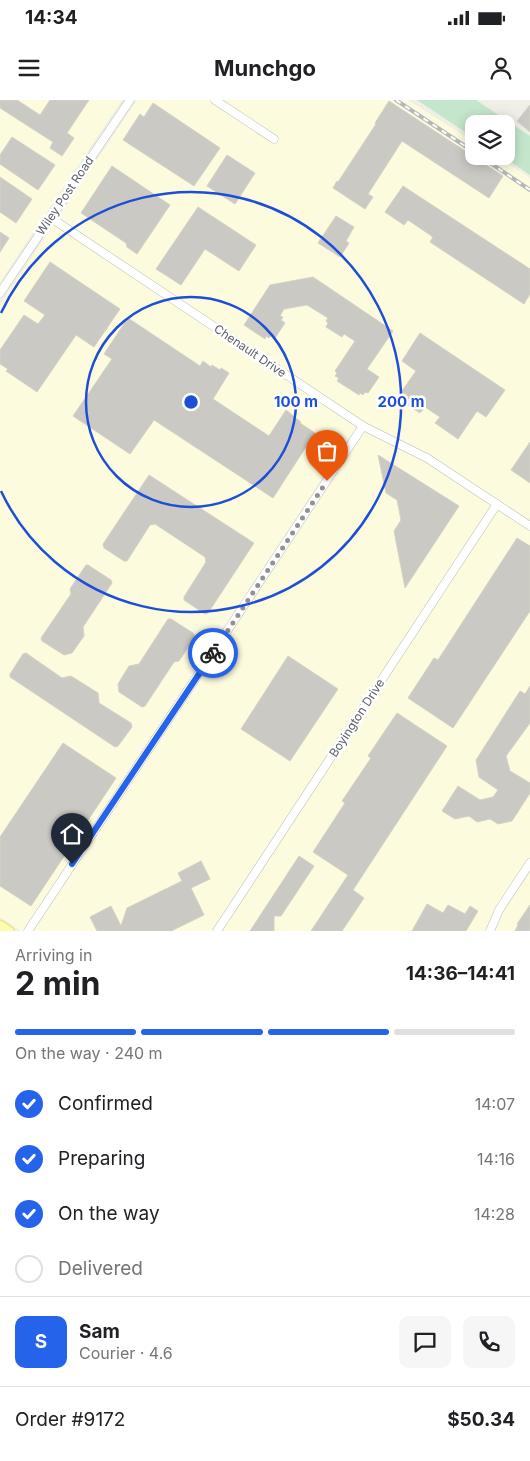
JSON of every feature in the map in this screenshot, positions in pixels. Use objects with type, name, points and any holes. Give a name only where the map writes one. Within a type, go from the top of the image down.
[{"type":"main road","points":[[0,925],[9,931]]},
{"type":"street","name":"Wiley Post Road","points":[[0,293],[130,100]]},
{"type":"street","points":[[214,100],[274,139]]},
{"type":"street","name":"Chenault Drive","points":[[51,218],[363,426],[427,458],[530,526]]},
{"type":"street","points":[[28,931],[363,426]]},
{"type":"street","name":"Boyington Drive","points":[[217,931],[497,504]]},
{"type":"street","points":[[490,931],[499,910],[530,863]]},
{"type":"shaded area","points":[[0,100],[122,100],[0,282]]},
{"type":"shaded area","points":[[137,100],[408,100],[465,136],[465,165],[510,165],[530,178],[530,931],[21,931],[0,917],[0,305]]},
{"type":"green space","points":[[417,100],[476,100],[498,115],[465,115],[465,132]]},
{"type":"green space","points":[[515,126],[530,136],[530,175],[515,165]]},
{"type":"building","points":[[0,100],[17,100],[40,115],[50,100],[89,100],[67,133],[74,138],[62,156],[50,148],[53,142],[0,108]]},
{"type":"building","points":[[389,101],[465,151],[465,165],[486,165],[503,176],[489,198],[402,141],[368,194],[373,197],[365,209],[333,188]]},
{"type":"building","points":[[153,103],[220,148],[194,186],[123,140],[140,114],[144,117]]},
{"type":"building","points":[[530,105],[530,132],[517,121]]},
{"type":"building","points":[[12,137],[55,165],[38,190],[0,164],[0,155]]},
{"type":"building","points":[[227,155],[255,173],[235,204],[207,186]]},
{"type":"building","points":[[112,166],[170,205],[137,254],[127,247],[126,243],[81,213]]},
{"type":"building","points":[[0,177],[32,199],[16,223],[0,212]]},
{"type":"building","points":[[403,186],[530,269],[530,294],[524,304],[430,242],[433,237],[408,220],[404,225],[385,212]]},
{"type":"building","points":[[198,207],[256,245],[239,271],[205,249],[181,285],[156,269]]},
{"type":"building","points":[[336,216],[354,227],[346,241],[349,243],[340,257],[318,243]]},
{"type":"building","points":[[0,232],[9,238],[0,252]]},
{"type":"building","points":[[50,262],[120,309],[94,347],[76,335],[37,392],[6,371],[8,369],[0,364],[0,350],[24,315],[38,324],[45,315],[24,301]]},
{"type":"building","points":[[313,277],[393,331],[367,369],[379,377],[368,393],[365,392],[363,395],[360,393],[359,395],[337,381],[339,378],[335,376],[337,373],[335,371],[355,341],[344,334],[342,337],[326,327],[328,318],[307,305],[284,309],[280,316],[283,317],[281,320],[285,323],[275,338],[266,336],[265,339],[244,325],[270,285]]},
{"type":"building","points":[[128,318],[200,366],[203,361],[211,367],[212,365],[220,370],[221,368],[229,373],[213,399],[269,436],[286,410],[315,433],[273,498],[154,420],[130,454],[73,416],[112,359],[104,354]]},
{"type":"building","points":[[420,333],[505,390],[486,417],[477,411],[458,439],[435,423],[440,417],[425,407],[420,413],[397,398],[416,371],[402,361]]},
{"type":"building","points":[[530,442],[530,483],[511,470]]},
{"type":"building","points":[[378,455],[459,506],[405,588],[394,531],[401,520],[397,500],[386,493]]},
{"type":"building","points":[[149,475],[254,543],[208,613],[205,614],[184,600],[184,597],[206,562],[205,557],[155,524],[150,525],[127,561],[104,548],[103,544]]},
{"type":"building","points":[[517,538],[530,546],[530,611],[453,728],[408,698],[434,658],[438,660]]},
{"type":"building","points":[[86,565],[111,580],[112,583],[83,627],[84,636],[72,653],[64,655],[42,641],[41,638],[71,594],[70,589]]},
{"type":"building","points":[[168,619],[193,633],[195,637],[179,661],[174,662],[145,706],[142,707],[119,692],[118,684],[129,666],[139,664]]},
{"type":"building","points":[[26,653],[62,678],[71,676],[98,693],[99,703],[131,723],[132,727],[118,746],[115,747],[10,677],[23,654]]},
{"type":"building","points":[[288,656],[338,689],[290,761],[241,729]]},
{"type":"building","points":[[530,686],[530,723],[506,756],[510,771],[530,783],[530,793],[512,821],[498,824],[490,819],[477,822],[469,816],[455,819],[442,811],[458,786],[480,800],[493,797],[498,790],[479,777],[476,760],[520,691],[525,694]]},
{"type":"building","points":[[397,713],[447,746],[353,890],[364,898],[342,931],[311,931],[348,875],[313,852],[345,803],[342,801],[371,758],[368,756]]},
{"type":"building","points":[[63,743],[116,778],[31,906],[0,886],[0,837]]},
{"type":"building","points":[[299,856],[314,866],[281,916],[274,916],[274,931],[250,931]]},
{"type":"building","points":[[201,861],[210,879],[191,888],[204,915],[171,931],[97,931],[90,917],[111,906],[121,926],[127,908],[182,881],[178,873]]},
{"type":"building","points":[[427,904],[443,913],[448,905],[465,914],[470,906],[478,911],[466,931],[412,931]]},
{"type":"building","points":[[530,905],[530,931],[515,931],[517,924]]},
{"type":"railway","points":[[396,100],[465,146]]},
{"type":"railway","points":[[493,165],[530,190]]},
{"type":"way so far","points":[[213,653],[327,481]]},
{"type":"route","points":[[72,864],[213,653]]}]
